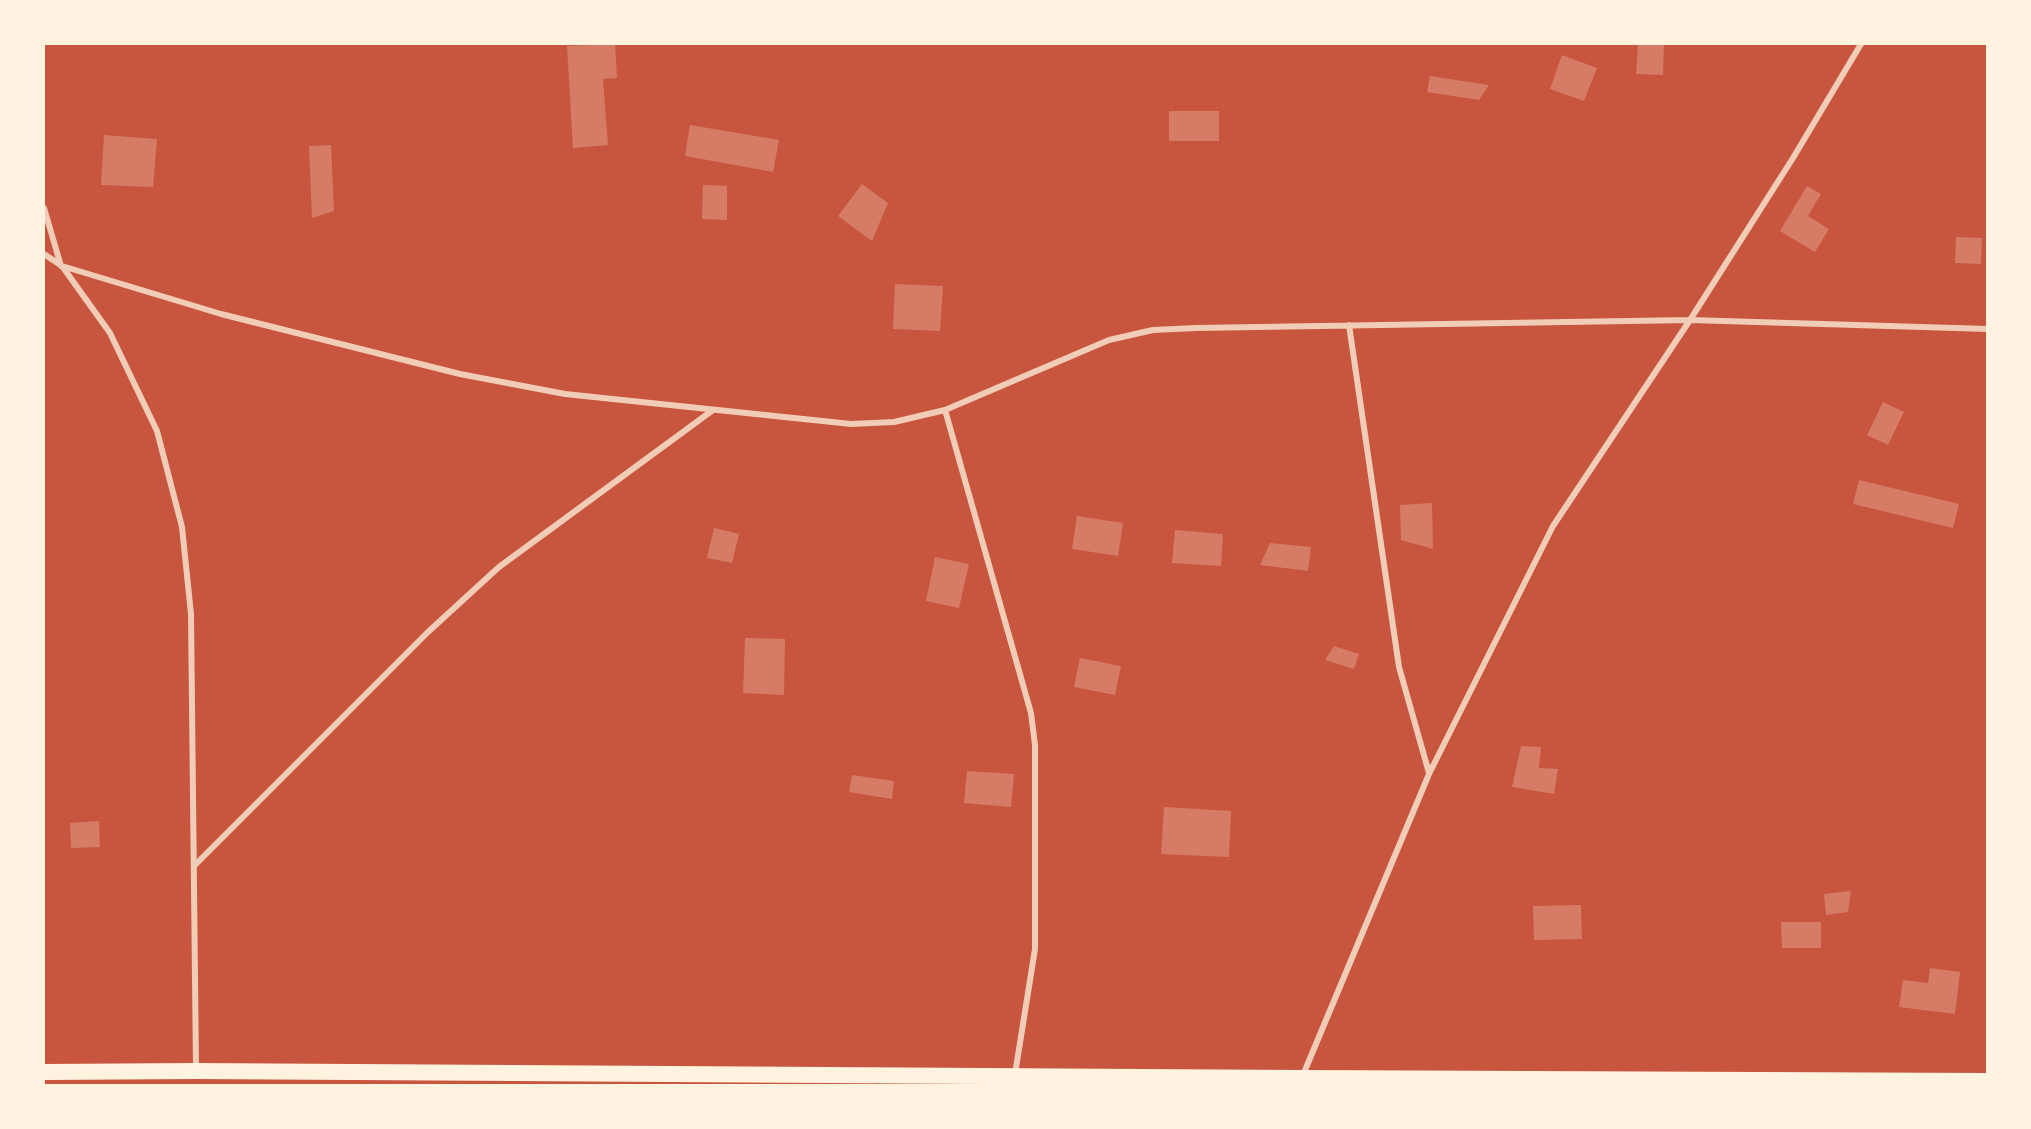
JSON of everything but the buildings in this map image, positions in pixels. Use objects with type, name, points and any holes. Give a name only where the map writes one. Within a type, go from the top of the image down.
[{"type":"highway","points":[[44,1072],[1988,1081]]},
{"type":"street","points":[[1301,1078],[1429,774],[1553,526],[1690,320],[1793,158],[1861,44]]},
{"type":"street","points":[[44,208],[62,266],[110,333],[157,431],[182,527],[191,615],[196,1071]]},
{"type":"street","points":[[44,254],[62,266],[220,314],[460,374],[565,394],[851,424],[894,422],[945,410],[1109,340],[1153,330],[1690,320],[1988,329]]},
{"type":"street","points":[[1348,325],[1399,667],[1429,774]]},
{"type":"street","points":[[195,866],[428,632],[499,567],[713,410]]},
{"type":"street","points":[[945,410],[1031,713],[1035,745],[1035,949],[1015,1075]]}]
